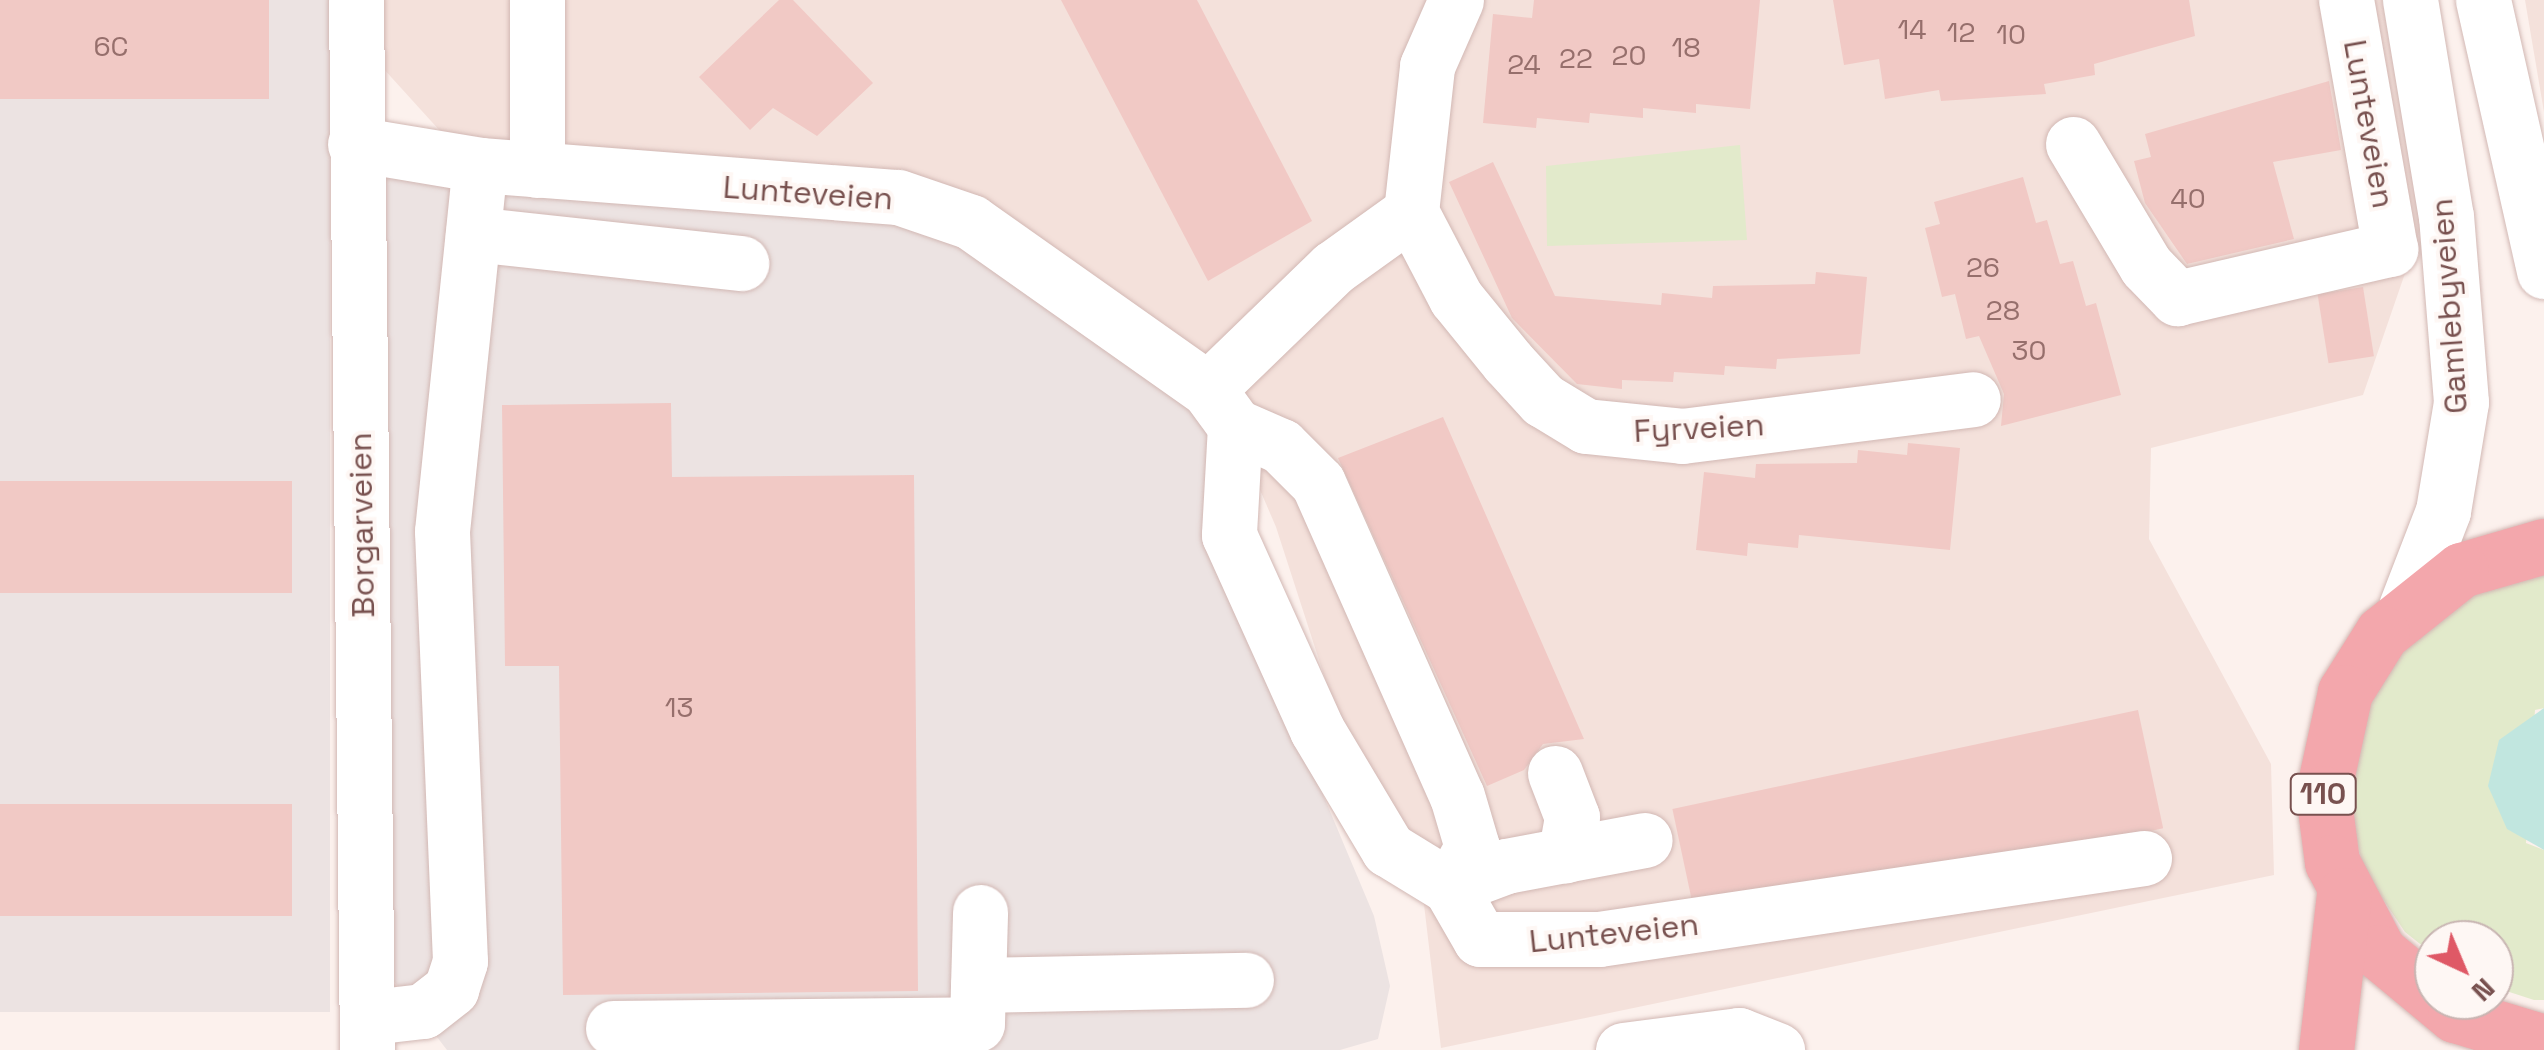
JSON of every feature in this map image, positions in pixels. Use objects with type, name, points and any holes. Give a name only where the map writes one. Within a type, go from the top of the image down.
[{"type":"highway","name":"110","points":[[2543,1047],[2486,1028],[2427,997],[2378,952],[2344,895],[2325,828],[2325,758],[2361,661],[2406,607],[2461,570],[2544,546]]},
{"type":"highway","name":"110","points":[[2326,1050],[2344,895]]},
{"type":"street","name":"Borgarveien","points":[[356,0],[369,1034]]},
{"type":"street","points":[[536,0],[537,170]]},
{"type":"street","points":[[1450,887],[1472,847],[1457,796],[1318,484],[1281,446],[1221,408],[1333,268],[1410,212],[1427,66],[1456,0]]},
{"type":"street","name":"Lunteveien","points":[[2073,144],[2146,266],[2177,298],[2390,249],[2346,0]]},
{"type":"street","name":"Gamlebyveien","points":[[2406,607],[2443,511],[2461,402],[2446,218],[2410,0]]},
{"type":"street","points":[[2483,0],[2544,270]]},
{"type":"street","name":"Lunteveien","points":[[355,144],[480,165],[898,197],[971,222],[1221,408],[1228,535],[1317,730],[1388,849],[1450,887],[1480,939],[1531,946],[2144,858]]},
{"type":"street","points":[[369,1034],[423,1011],[451,988],[460,961],[442,532],[480,165]]},
{"type":"street","name":"Fyrveien","points":[[1410,212],[1456,298],[1508,362],[1543,400],[1586,426],[1682,436],[1974,398]]},
{"type":"street","points":[[473,234],[741,263]]},
{"type":"street","points":[[362,533],[442,532]]},
{"type":"street","points":[[366,727],[451,720]]},
{"type":"street","points":[[1556,773],[1572,817],[1565,855]]},
{"type":"street","points":[[1450,887],[1565,855],[1645,840]]},
{"type":"street","points":[[977,1020],[980,912]]},
{"type":"street","points":[[613,1028],[837,1039],[1246,980]]},
{"type":"street","points":[[1623,1050],[1738,1035],[1777,1050]]},
{"type":"shaded area","points":[[0,0],[330,0],[330,1012],[0,1012]]},
{"type":"shaded area","points":[[382,0],[2382,0],[2421,227],[2363,395],[2151,448],[2149,539],[2271,764],[2274,875],[1441,1048],[1423,896],[1331,697],[1276,527],[1212,378],[907,192],[441,132],[382,67]]},
{"type":"shaded area","points":[[2525,0],[2544,0],[2544,112]]},
{"type":"shaded area","points":[[386,167],[926,223],[1186,397],[1211,435],[1205,514],[1374,916],[1390,986],[1378,1039],[1340,1050],[447,1050],[390,976]]},
{"type":"green space","points":[[1740,145],[1747,240],[1547,246],[1546,166]]},
{"type":"green space","points":[[2544,568],[2544,708],[2535,710],[2526,843],[2544,850],[2544,1000],[2514,994],[2514,920],[2414,920],[2414,939],[2405,932],[2364,871],[2347,798],[2354,725],[2386,658],[2438,605]]},
{"type":"water","points":[[2544,708],[2544,850],[2507,829],[2488,786],[2499,740]]},
{"type":"building","points":[[0,0],[269,0],[269,99],[0,99]]},
{"type":"building","points":[[779,0],[793,0],[873,83],[817,136],[773,108],[750,130],[699,77]]},
{"type":"building","points":[[1061,0],[1197,0],[1312,221],[1208,281]]},
{"type":"building","points":[[1534,0],[1760,0],[1750,109],[1696,104],[1696,113],[1643,108],[1643,118],[1590,113],[1589,123],[1537,118],[1536,128],[1483,123],[1493,14],[1532,18]]},
{"type":"building","points":[[1833,0],[2189,0],[2195,36],[2094,64],[2095,75],[2044,84],[2046,94],[1941,101],[1939,90],[1885,99],[1879,59],[1844,65]]},
{"type":"building","points":[[2329,81],[2341,150],[2273,162],[2294,239],[2187,264],[2145,203],[2134,161],[2151,157],[2145,134]]},
{"type":"building","points":[[1493,162],[1555,296],[1661,305],[1662,293],[1712,298],[1713,286],[1815,284],[1816,272],[1867,277],[1860,354],[1777,359],[1776,369],[1725,366],[1724,375],[1674,372],[1673,382],[1622,380],[1622,389],[1577,384],[1512,318],[1449,182]]},
{"type":"building","points":[[2023,177],[2036,223],[2047,220],[2060,264],[2073,261],[2086,306],[2096,303],[2121,395],[2001,426],[2004,394],[1979,336],[1966,339],[1955,294],[1942,297],[1925,228],[1940,224],[1934,202]]},
{"type":"building","points":[[2363,287],[2374,356],[2329,363],[2318,294]]},
{"type":"building","points":[[671,403],[672,477],[914,475],[918,991],[563,995],[559,666],[505,666],[502,405]]},
{"type":"building","points":[[1443,417],[1584,739],[1543,744],[1524,770],[1487,786],[1338,458]]},
{"type":"building","points":[[1908,443],[1960,448],[1950,550],[1799,535],[1798,548],[1748,543],[1747,556],[1696,550],[1704,472],[1755,478],[1756,464],[1857,463],[1858,450],[1907,455]]},
{"type":"building","points":[[0,481],[292,481],[292,593],[0,593]]},
{"type":"building","points":[[2138,710],[2163,828],[1698,927],[1672,809]]},
{"type":"building","points":[[0,804],[292,804],[292,916],[0,916]]}]
